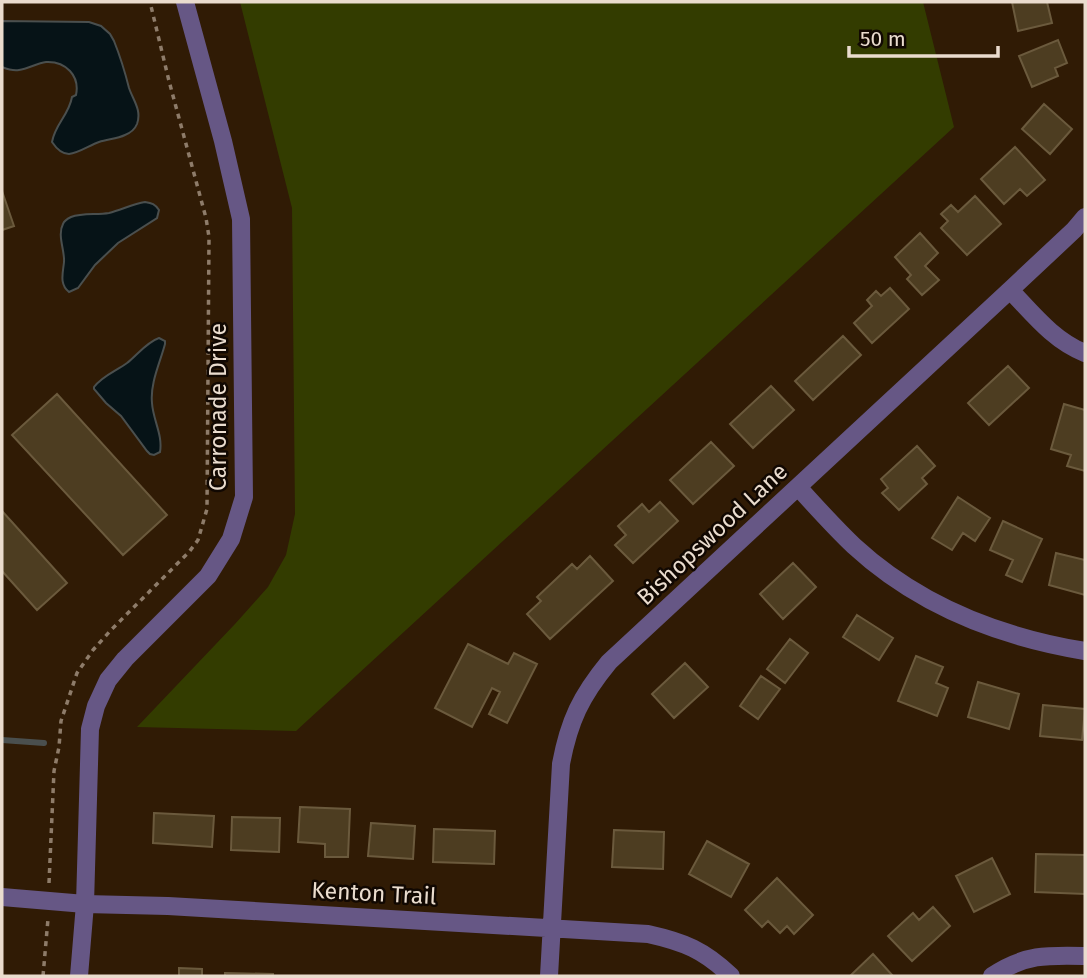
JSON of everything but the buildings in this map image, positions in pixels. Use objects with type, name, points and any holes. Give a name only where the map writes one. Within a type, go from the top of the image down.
[{"type":"street","name":"Carronade Drive","points":[[79,976],[85,904],[90,729],[96,706],[108,680],[125,659],[208,576],[231,539],[244,497],[242,219],[185,2]]},
{"type":"street","name":"Bishopswood Lane","points":[[549,976],[561,764],[572,722],[590,686],[609,662],[1010,290],[1085,217]]},
{"type":"street","points":[[1010,290],[1054,336],[1085,353]]},
{"type":"street","points":[[798,487],[854,546],[889,575],[928,599],[968,619],[1011,634],[1085,651]]},
{"type":"street","name":"Kenton Trail","points":[[2,897],[85,904],[168,906],[648,934],[691,946],[717,962],[731,976]]},
{"type":"street","points":[[992,976],[1004,968],[1034,957],[1085,956]]},
{"type":"path","points":[[49,887],[54,771],[61,720],[77,673],[112,629],[190,552],[198,540],[208,509],[209,237],[150,2]]},
{"type":"path","points":[[43,976],[48,916]]},
{"type":"green space","points":[[240,2],[923,2],[954,127],[296,731],[137,727],[268,587],[286,555],[295,514],[292,208]]},
{"type":"shaded area","points":[[2,21],[89,22],[101,26],[114,41],[136,105],[138,119],[135,128],[122,136],[73,153],[66,154],[59,150],[52,142],[72,97],[76,95],[74,76],[65,67],[53,62],[17,70],[2,67]]},
{"type":"shaded area","points":[[145,202],[158,208],[157,218],[118,243],[95,265],[78,288],[69,292],[62,278],[64,258],[61,228],[64,222],[75,216],[109,213]]},
{"type":"shaded area","points":[[159,338],[165,341],[165,344],[152,396],[161,446],[160,452],[154,455],[147,451],[121,416],[106,403],[94,387]]},
{"type":"waterway","points":[[2,740],[44,743]]}]
